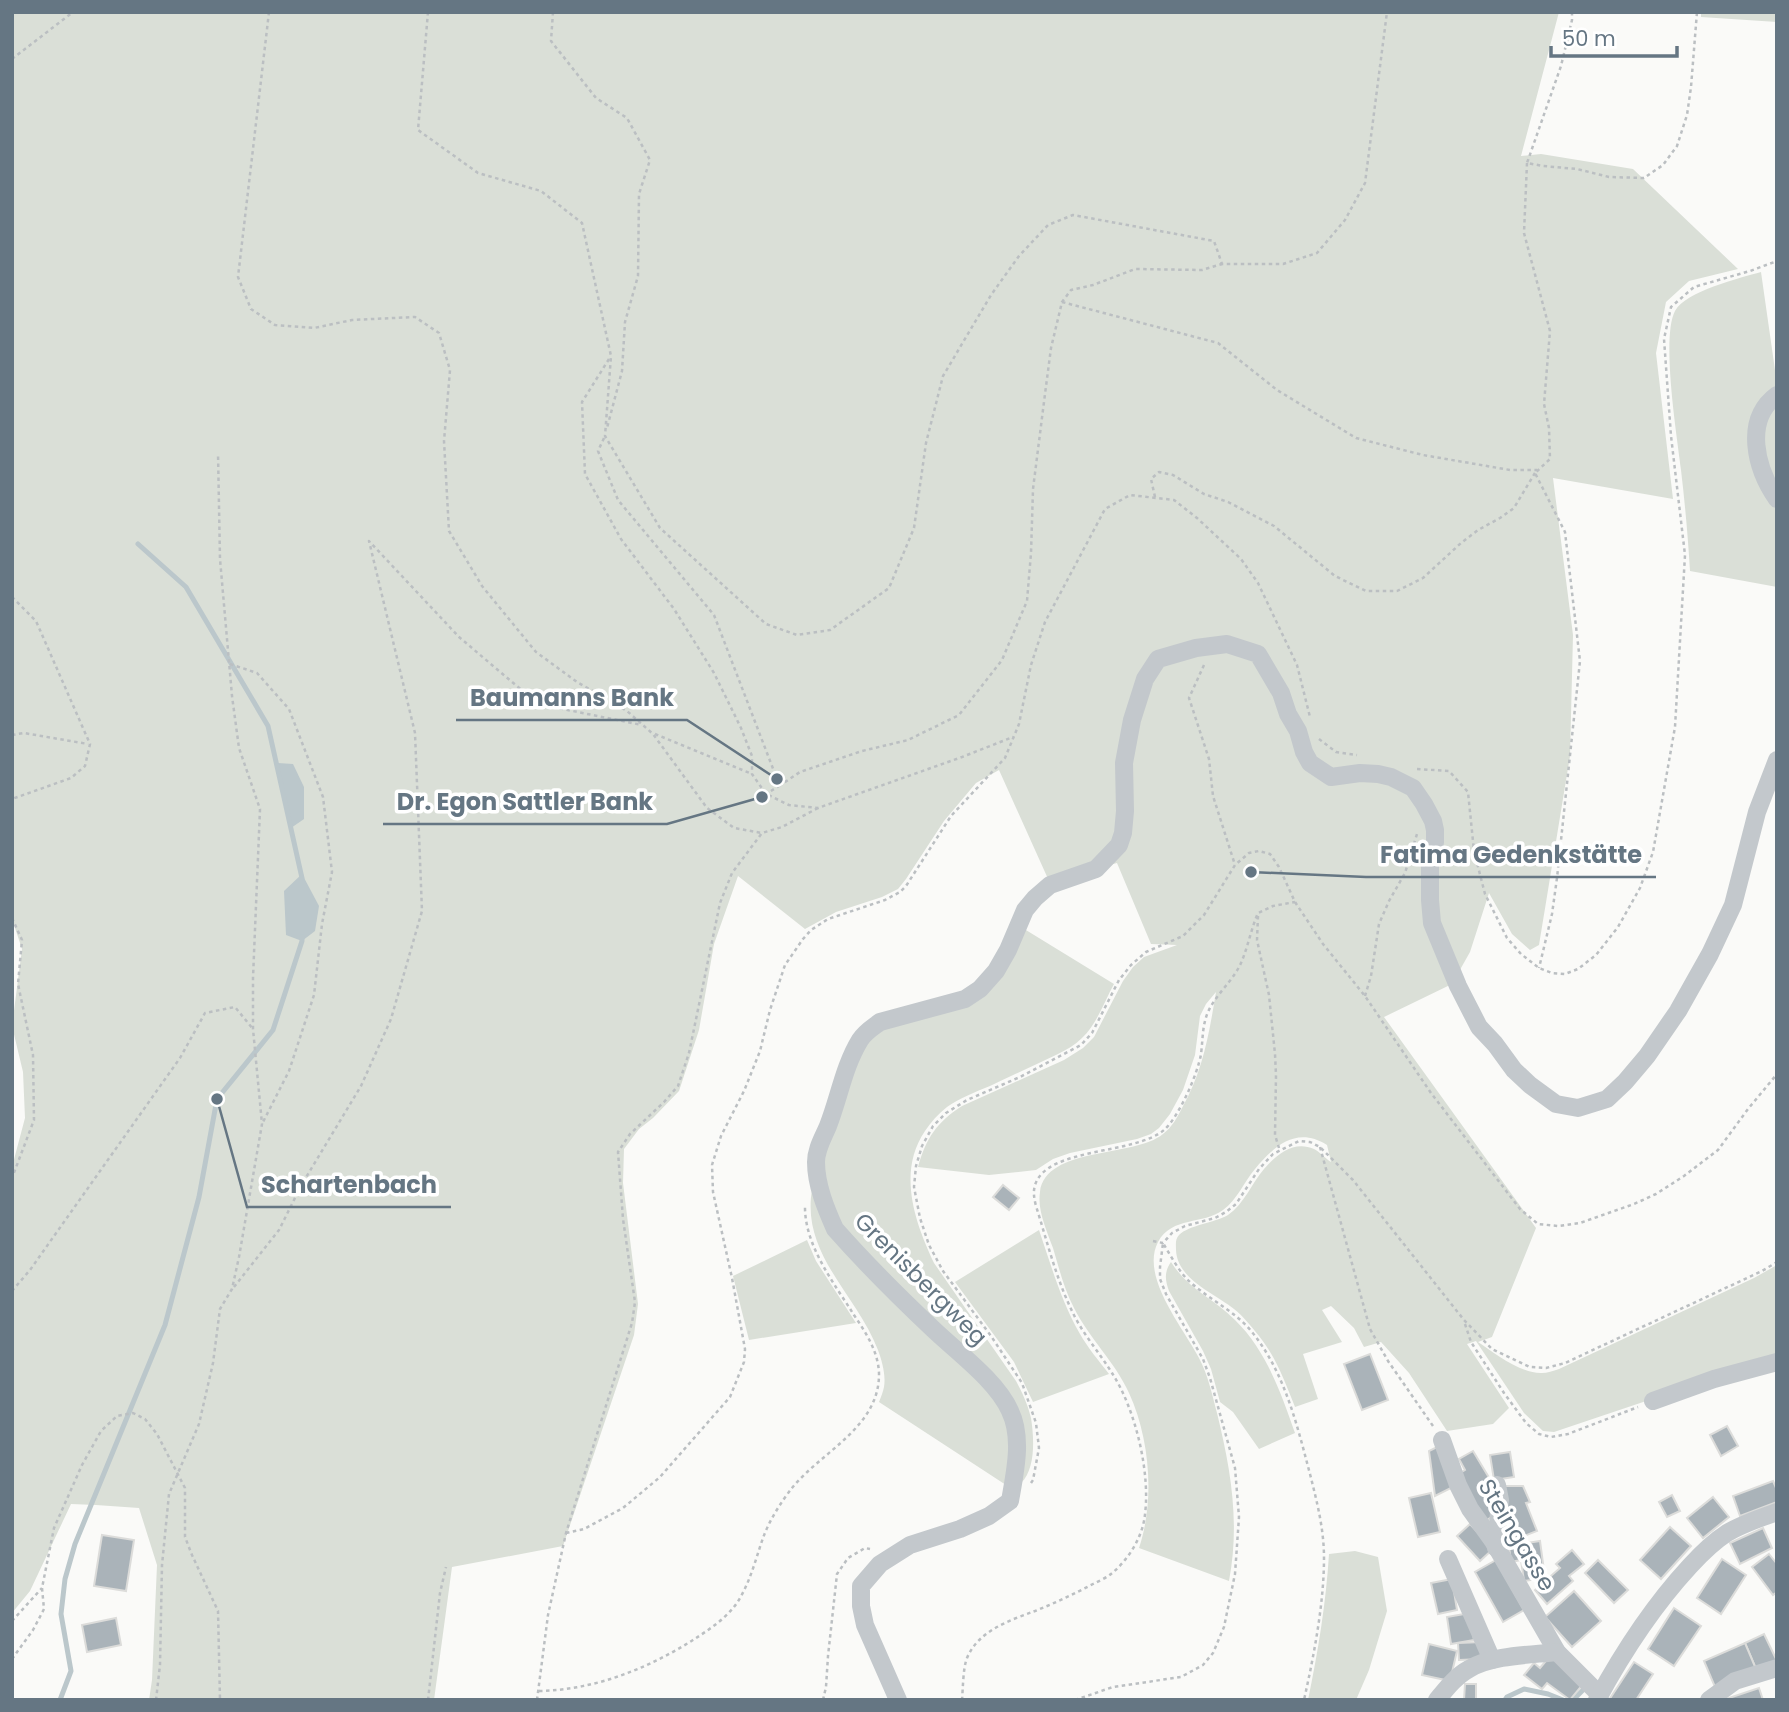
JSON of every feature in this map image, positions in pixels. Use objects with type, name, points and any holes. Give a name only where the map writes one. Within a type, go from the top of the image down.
[{"type":"street","points":[[1777,395],[1760,415],[1755,443],[1760,468],[1777,499]]},
{"type":"street","name":"Grenisbergweg","points":[[1010,1500],[1017,1455],[1016,1431],[1011,1412],[1000,1394],[835,1229],[826,1211],[816,1159],[841,1086],[860,1041],[869,1030],[880,1023],[965,999],[980,989],[996,971],[1025,910],[1035,898],[1050,885],[1096,869],[1119,845],[1124,822],[1124,763],[1130,728],[1145,679],[1158,659],[1196,648],[1227,644],[1258,654],[1281,693],[1310,763],[1331,777],[1360,773],[1378,774],[1413,788],[1433,821],[1435,830],[1430,865],[1432,923],[1458,986],[1479,1027],[1514,1070],[1530,1085],[1556,1104],[1578,1108],[1607,1099],[1625,1082],[1678,1011],[1710,954],[1733,905],[1757,812],[1777,760]]},
{"type":"street","points":[[1653,1401],[1714,1379],[1777,1362]]},
{"type":"street","name":"Steingasse","points":[[1442,1440],[1470,1509],[1557,1652]]},
{"type":"street","points":[[1496,1548],[1500,1500],[1497,1485]]},
{"type":"street","points":[[898,1700],[865,1625],[861,1586],[889,1557],[910,1545],[960,1529],[989,1516],[1010,1500]]},
{"type":"street","points":[[1437,1700],[1454,1680],[1469,1668],[1492,1660],[1557,1652],[1598,1697],[1632,1640],[1667,1591],[1707,1548],[1727,1533],[1777,1512]]},
{"type":"street","points":[[1448,1559],[1492,1660]]},
{"type":"street","points":[[1709,1700],[1735,1681],[1777,1668]]},
{"type":"path","points":[[12,59],[73,12]]},
{"type":"path","points":[[269,12],[238,278],[251,309],[275,325],[314,328],[352,320],[415,317],[439,332],[450,370],[444,441],[449,531],[482,586],[536,652],[577,682],[627,711],[653,733],[707,808],[734,828],[762,833],[782,827],[818,808],[1013,737]]},
{"type":"path","points":[[428,12],[418,130],[478,173],[541,191],[582,223],[611,356],[605,436],[660,528],[766,624],[797,635],[830,630],[889,588],[914,528],[926,443],[943,376],[991,295],[1019,256],[1048,225],[1073,215],[1214,241],[1222,264]]},
{"type":"path","points":[[553,12],[551,41],[596,98],[627,118],[650,160],[639,194],[638,276],[625,322],[622,372],[605,436],[598,451],[618,500],[714,615],[779,786]]},
{"type":"path","points":[[766,794],[800,772],[862,751],[908,740],[959,715],[1002,660],[1027,601],[1033,489],[1051,348],[1062,302],[1071,290],[1093,285],[1135,269],[1202,270],[1222,264],[1283,264],[1317,253],[1345,220],[1365,183],[1387,12]]},
{"type":"path","points":[[1156,497],[1151,478],[1159,472],[1173,475],[1204,494],[1228,502],[1274,526],[1335,576],[1366,591],[1398,591],[1423,578],[1478,530],[1514,508],[1536,472],[1550,458],[1549,428],[1544,404],[1550,331],[1524,233],[1527,163],[1561,66],[1572,12]]},
{"type":"path","points":[[1527,163],[1620,178],[1644,178],[1663,165],[1677,146],[1687,115],[1697,12]]},
{"type":"path","points":[[1417,769],[1449,771],[1468,792],[1474,851],[1485,894],[1507,938],[1521,954],[1539,968],[1565,974],[1578,970],[1596,955],[1618,927],[1640,888],[1653,852],[1675,727],[1685,555],[1671,436],[1664,339],[1671,307],[1694,287],[1777,261]]},
{"type":"path","points":[[1062,302],[1218,343],[1277,390],[1356,438],[1423,455],[1536,472]]},
{"type":"path","points":[[611,356],[582,402],[585,474],[621,539],[674,609],[714,673],[752,756],[752,774]]},
{"type":"path","points":[[218,453],[220,559],[239,748],[260,809],[253,1029],[262,1124],[232,1289]]},
{"type":"path","points":[[1536,472],[1565,532],[1580,661],[1557,878],[1552,914],[1539,968]]},
{"type":"path","points":[[566,1533],[584,1529],[623,1508],[660,1477],[730,1397],[744,1362],[746,1349],[713,1192],[712,1165],[721,1136],[761,1051],[770,1010],[786,965],[811,930],[828,919],[900,892],[951,816],[1005,758],[1019,724],[1031,665],[1045,622],[1105,509],[1130,495],[1174,500],[1241,559],[1258,583],[1297,665],[1311,723]]},
{"type":"path","points":[[156,1700],[160,1665],[162,1564],[169,1494],[199,1424],[213,1363],[220,1309],[232,1289],[279,1230],[302,1184],[361,1086],[391,1019],[422,911],[415,733],[369,541],[459,637],[538,704],[644,725]]},
{"type":"path","points":[[12,597],[36,621],[90,744],[85,766],[71,778],[12,799]]},
{"type":"path","points":[[1212,661],[1204,664],[1189,698],[1209,759],[1213,796],[1235,865]]},
{"type":"path","points":[[230,664],[257,673],[289,709],[323,797],[332,872],[322,924],[314,995],[289,1071],[262,1124]]},
{"type":"path","points":[[1315,731],[1320,740],[1336,752],[1367,756]]},
{"type":"path","points":[[12,735],[24,733],[90,744]]},
{"type":"path","points":[[653,733],[752,774],[766,794],[789,806],[818,808]]},
{"type":"path","points":[[1365,996],[1379,924],[1405,873],[1424,804]]},
{"type":"path","points":[[537,1700],[548,1615],[566,1533],[629,1333],[635,1302],[623,1219],[618,1152],[630,1134],[678,1086],[689,1053],[720,903],[732,873],[762,833]]},
{"type":"path","points":[[1010,1500],[1026,1490],[1033,1480],[1039,1448],[1036,1423],[1022,1383],[943,1271],[929,1245],[914,1187],[922,1146],[933,1126],[946,1113],[967,1100],[1020,1077],[1081,1045],[1092,1033],[1119,980],[1131,965],[1146,953],[1183,936],[1204,915],[1235,865],[1249,853],[1259,851],[1270,854],[1295,902],[1365,996],[1404,1055],[1520,1209],[1538,1224],[1558,1226],[1580,1223],[1634,1205],[1665,1188],[1718,1150],[1777,1074]]},
{"type":"path","points":[[962,1700],[967,1658],[981,1638],[1010,1621],[1112,1574],[1134,1549],[1144,1521],[1146,1489],[1134,1419],[1113,1374],[1083,1331],[1067,1301],[1036,1206],[1035,1182],[1043,1172],[1058,1162],[1142,1142],[1166,1128],[1192,1079],[1200,1056],[1203,1026],[1209,1009],[1241,962],[1258,912],[1295,902]]},
{"type":"path","points":[[1258,912],[1257,940],[1269,995],[1275,1054],[1275,1135],[1280,1150]]},
{"type":"path","points":[[12,918],[22,940],[18,984],[33,1055],[34,1120],[12,1178]]},
{"type":"path","points":[[12,1291],[30,1270],[180,1058],[205,1013],[235,1007],[253,1029]]},
{"type":"path","points":[[1075,1700],[1113,1687],[1181,1677],[1203,1665],[1213,1653],[1224,1627],[1235,1574],[1239,1517],[1235,1468],[1203,1359],[1166,1294],[1160,1279],[1160,1267],[1163,1243],[1172,1233],[1226,1212],[1236,1203],[1259,1169],[1280,1150],[1299,1141],[1320,1147],[1353,1180],[1464,1320],[1492,1349],[1530,1367],[1546,1368],[1564,1363],[1777,1262]]},
{"type":"path","points":[[1320,1147],[1370,1329],[1388,1361],[1442,1440]]},
{"type":"path","points":[[539,1691],[593,1683],[640,1669],[673,1653],[718,1623],[739,1600],[764,1535],[791,1489],[855,1430],[874,1404],[879,1371],[875,1353],[868,1335],[817,1254],[810,1235],[806,1200]]},
{"type":"path","points":[[1153,1241],[1163,1243],[1187,1280],[1237,1317],[1252,1332],[1274,1364],[1299,1433],[1319,1512],[1324,1556],[1324,1583],[1304,1700]]},
{"type":"path","points":[[1464,1320],[1471,1342],[1504,1393],[1526,1423],[1539,1434],[1551,1437],[1568,1434],[1653,1401]]},
{"type":"path","points":[[12,1659],[44,1609],[42,1588],[54,1528],[82,1465],[101,1431],[117,1416],[133,1413],[145,1419],[157,1434],[185,1488],[186,1537],[191,1555],[218,1611],[220,1700]]},
{"type":"path","points":[[823,1700],[837,1574],[848,1558],[866,1548],[889,1557]]},
{"type":"path","points":[[428,1700],[440,1593],[446,1567]]},
{"type":"path","points":[[12,1622],[42,1588]]},
{"type":"shaded area","points":[[12,12],[1559,12],[1521,156],[1541,154],[1633,169],[1738,269],[1689,281],[1666,302],[1656,353],[1673,499],[1553,478],[1573,635],[1570,756],[1539,945],[1530,950],[1512,934],[1489,893],[1470,952],[1452,984],[1384,1017],[1536,1228],[1492,1337],[1478,1342],[1525,1370],[1550,1372],[1777,1265],[1777,1357],[1554,1432],[1543,1431],[1524,1413],[1476,1341],[1467,1344],[1509,1408],[1493,1424],[1447,1431],[1409,1373],[1381,1342],[1364,1347],[1354,1328],[1331,1306],[1322,1310],[1342,1342],[1303,1354],[1318,1399],[1295,1407],[1275,1361],[1259,1336],[1237,1312],[1190,1277],[1178,1260],[1176,1250],[1177,1238],[1183,1232],[1222,1218],[1234,1210],[1264,1169],[1286,1150],[1307,1147],[1316,1150],[1331,1162],[1327,1145],[1306,1137],[1287,1141],[1270,1152],[1228,1206],[1215,1215],[1171,1228],[1158,1242],[1154,1256],[1155,1271],[1166,1302],[1205,1371],[1222,1434],[1234,1517],[1229,1581],[1139,1548],[1148,1490],[1142,1430],[1123,1382],[1070,1301],[1043,1220],[1039,1199],[1046,1177],[1058,1167],[1074,1160],[1150,1141],[1169,1128],[1189,1094],[1200,1066],[1216,992],[1200,1016],[1195,1055],[1183,1090],[1170,1114],[1151,1134],[1070,1153],[1053,1159],[1036,1170],[989,1175],[918,1167],[929,1139],[946,1118],[962,1106],[1064,1060],[1083,1048],[1094,1037],[1133,967],[1144,957],[1177,945],[1151,944],[1117,863],[1049,881],[999,770],[976,783],[944,821],[898,889],[836,912],[805,929],[738,876],[714,944],[699,1030],[679,1091],[639,1129],[624,1149],[623,1183],[638,1304],[634,1335],[563,1546],[452,1567],[434,1700],[149,1700],[157,1565],[139,1508],[71,1504],[30,1591],[12,1613],[12,1167],[25,1118],[23,1072],[12,1026],[22,949],[12,919]],"holes":[[[278,764],[293,764],[291,828]]]},
{"type":"shaded area","points":[[1701,12],[1777,12],[1777,22],[1701,17]]},
{"type":"shaded area","points":[[1761,272],[1777,384],[1777,587],[1690,571],[1670,364],[1671,324],[1675,311],[1681,304],[1714,286]]},
{"type":"shaded area","points":[[278,763],[293,764],[304,787],[304,819],[291,828]]},
{"type":"shaded area","points":[[302,874],[319,906],[315,931],[302,941],[286,935],[284,891]]},
{"type":"shaded area","points":[[1021,927],[1114,984],[1092,1026],[1076,1043],[962,1098],[941,1112],[927,1128],[917,1147],[911,1180],[915,1214],[934,1263],[1016,1381],[1027,1403],[1032,1426],[1033,1452],[1029,1470],[1021,1483],[1018,1418],[838,1226],[822,1168],[829,1132],[857,1054],[874,1032],[960,1005]]},
{"type":"shaded area","points":[[812,1190],[825,1220],[1003,1407],[1013,1440],[1006,1485],[879,1402],[884,1382],[881,1359],[869,1330],[823,1254],[811,1213]]},
{"type":"shaded area","points":[[1039,1230],[1067,1309],[1086,1344],[1109,1374],[1033,1402],[1014,1362],[955,1282]]},
{"type":"shaded area","points":[[807,1240],[816,1261],[856,1323],[749,1340],[733,1276]]},
{"type":"shaded area","points":[[1171,1262],[1185,1279],[1227,1312],[1246,1332],[1264,1358],[1295,1433],[1259,1449],[1233,1412],[1220,1402],[1203,1351],[1169,1291],[1166,1276]]},
{"type":"shaded area","points":[[1355,1551],[1378,1557],[1387,1611],[1369,1670],[1356,1700],[1308,1700],[1321,1627],[1329,1554]]},
{"type":"building","points":[[1003,1185],[1019,1198],[1009,1210],[993,1197]]},
{"type":"building","points":[[1370,1354],[1388,1400],[1362,1410],[1344,1364]]},
{"type":"building","points":[[1727,1426],[1738,1446],[1721,1456],[1710,1435]]},
{"type":"building","points":[[1441,1445],[1453,1487],[1435,1496],[1429,1451]]},
{"type":"building","points":[[1473,1451],[1494,1486],[1485,1491],[1498,1513],[1485,1521],[1457,1475],[1465,1470],[1459,1459]]},
{"type":"building","points":[[1510,1452],[1514,1477],[1494,1480],[1490,1455]]},
{"type":"building","points":[[1773,1481],[1777,1490],[1777,1502],[1740,1516],[1733,1496]]},
{"type":"building","points":[[1503,1486],[1523,1486],[1530,1502],[1526,1503],[1537,1531],[1516,1539],[1504,1508]]},
{"type":"building","points":[[1431,1493],[1440,1532],[1418,1537],[1409,1498]]},
{"type":"building","points":[[1672,1495],[1680,1511],[1667,1517],[1659,1502]]},
{"type":"building","points":[[1713,1497],[1729,1517],[1703,1538],[1687,1518]]},
{"type":"building","points":[[1470,1524],[1493,1549],[1480,1561],[1457,1536]]},
{"type":"building","points":[[1670,1527],[1691,1546],[1661,1579],[1640,1560]]},
{"type":"building","points":[[1763,1528],[1772,1548],[1740,1564],[1730,1543]]},
{"type":"building","points":[[102,1535],[134,1540],[126,1591],[94,1586]]},
{"type":"building","points":[[1540,1541],[1545,1578],[1524,1581],[1521,1560],[1511,1562],[1509,1546]]},
{"type":"building","points":[[1572,1550],[1584,1564],[1569,1576],[1573,1581],[1547,1604],[1535,1590],[1560,1568],[1556,1564]]},
{"type":"building","points":[[1769,1554],[1777,1564],[1777,1592],[1773,1595],[1752,1567]]},
{"type":"building","points":[[1722,1559],[1746,1575],[1721,1614],[1697,1598]]},
{"type":"building","points":[[1496,1560],[1524,1610],[1503,1622],[1475,1572]]},
{"type":"building","points":[[1598,1560],[1628,1590],[1614,1603],[1585,1573]]},
{"type":"building","points":[[1452,1579],[1457,1610],[1438,1614],[1431,1583]]},
{"type":"building","points":[[1574,1591],[1601,1621],[1572,1647],[1545,1617]]},
{"type":"building","points":[[1674,1608],[1701,1626],[1674,1666],[1648,1649]]},
{"type":"building","points":[[1470,1613],[1474,1640],[1451,1644],[1447,1617]]},
{"type":"building","points":[[116,1618],[121,1645],[87,1652],[82,1625]]},
{"type":"building","points":[[1764,1634],[1777,1661],[1756,1669],[1745,1643]]},
{"type":"building","points":[[1482,1642],[1482,1659],[1459,1660],[1458,1643]]},
{"type":"building","points":[[1745,1643],[1756,1669],[1715,1687],[1704,1661]]},
{"type":"building","points":[[1429,1644],[1457,1651],[1450,1681],[1422,1675]]},
{"type":"building","points":[[1550,1656],[1584,1683],[1570,1700],[1547,1683],[1542,1689],[1524,1675],[1534,1663],[1540,1668]]},
{"type":"building","points":[[1634,1662],[1653,1674],[1636,1700],[1609,1700]]},
{"type":"building","points":[[1465,1684],[1476,1684],[1476,1700],[1464,1700]]},
{"type":"building","points":[[1759,1688],[1763,1700],[1723,1700]]},
{"type":"waterway","points":[[138,544],[186,587],[268,726],[302,878]]},
{"type":"waterway","points":[[60,1700],[71,1671],[61,1614],[65,1579],[75,1544],[165,1325],[199,1197],[217,1099],[273,1030],[302,937]]},
{"type":"waterway","points":[[1505,1700],[1524,1689],[1563,1700]]},
{"type":"waterway","points":[[1573,1700],[1583,1690]]},
{"type":"place","name":"Baumanns Bank","points":[[777,779]]},
{"type":"place","name":"Dr. Egon Sattler Bank","points":[[762,797]]},
{"type":"place","name":"Fatima Gedenkstätte","points":[[1251,872]]},
{"type":"place","name":"Schartenbach","points":[[217,1099]]}]
